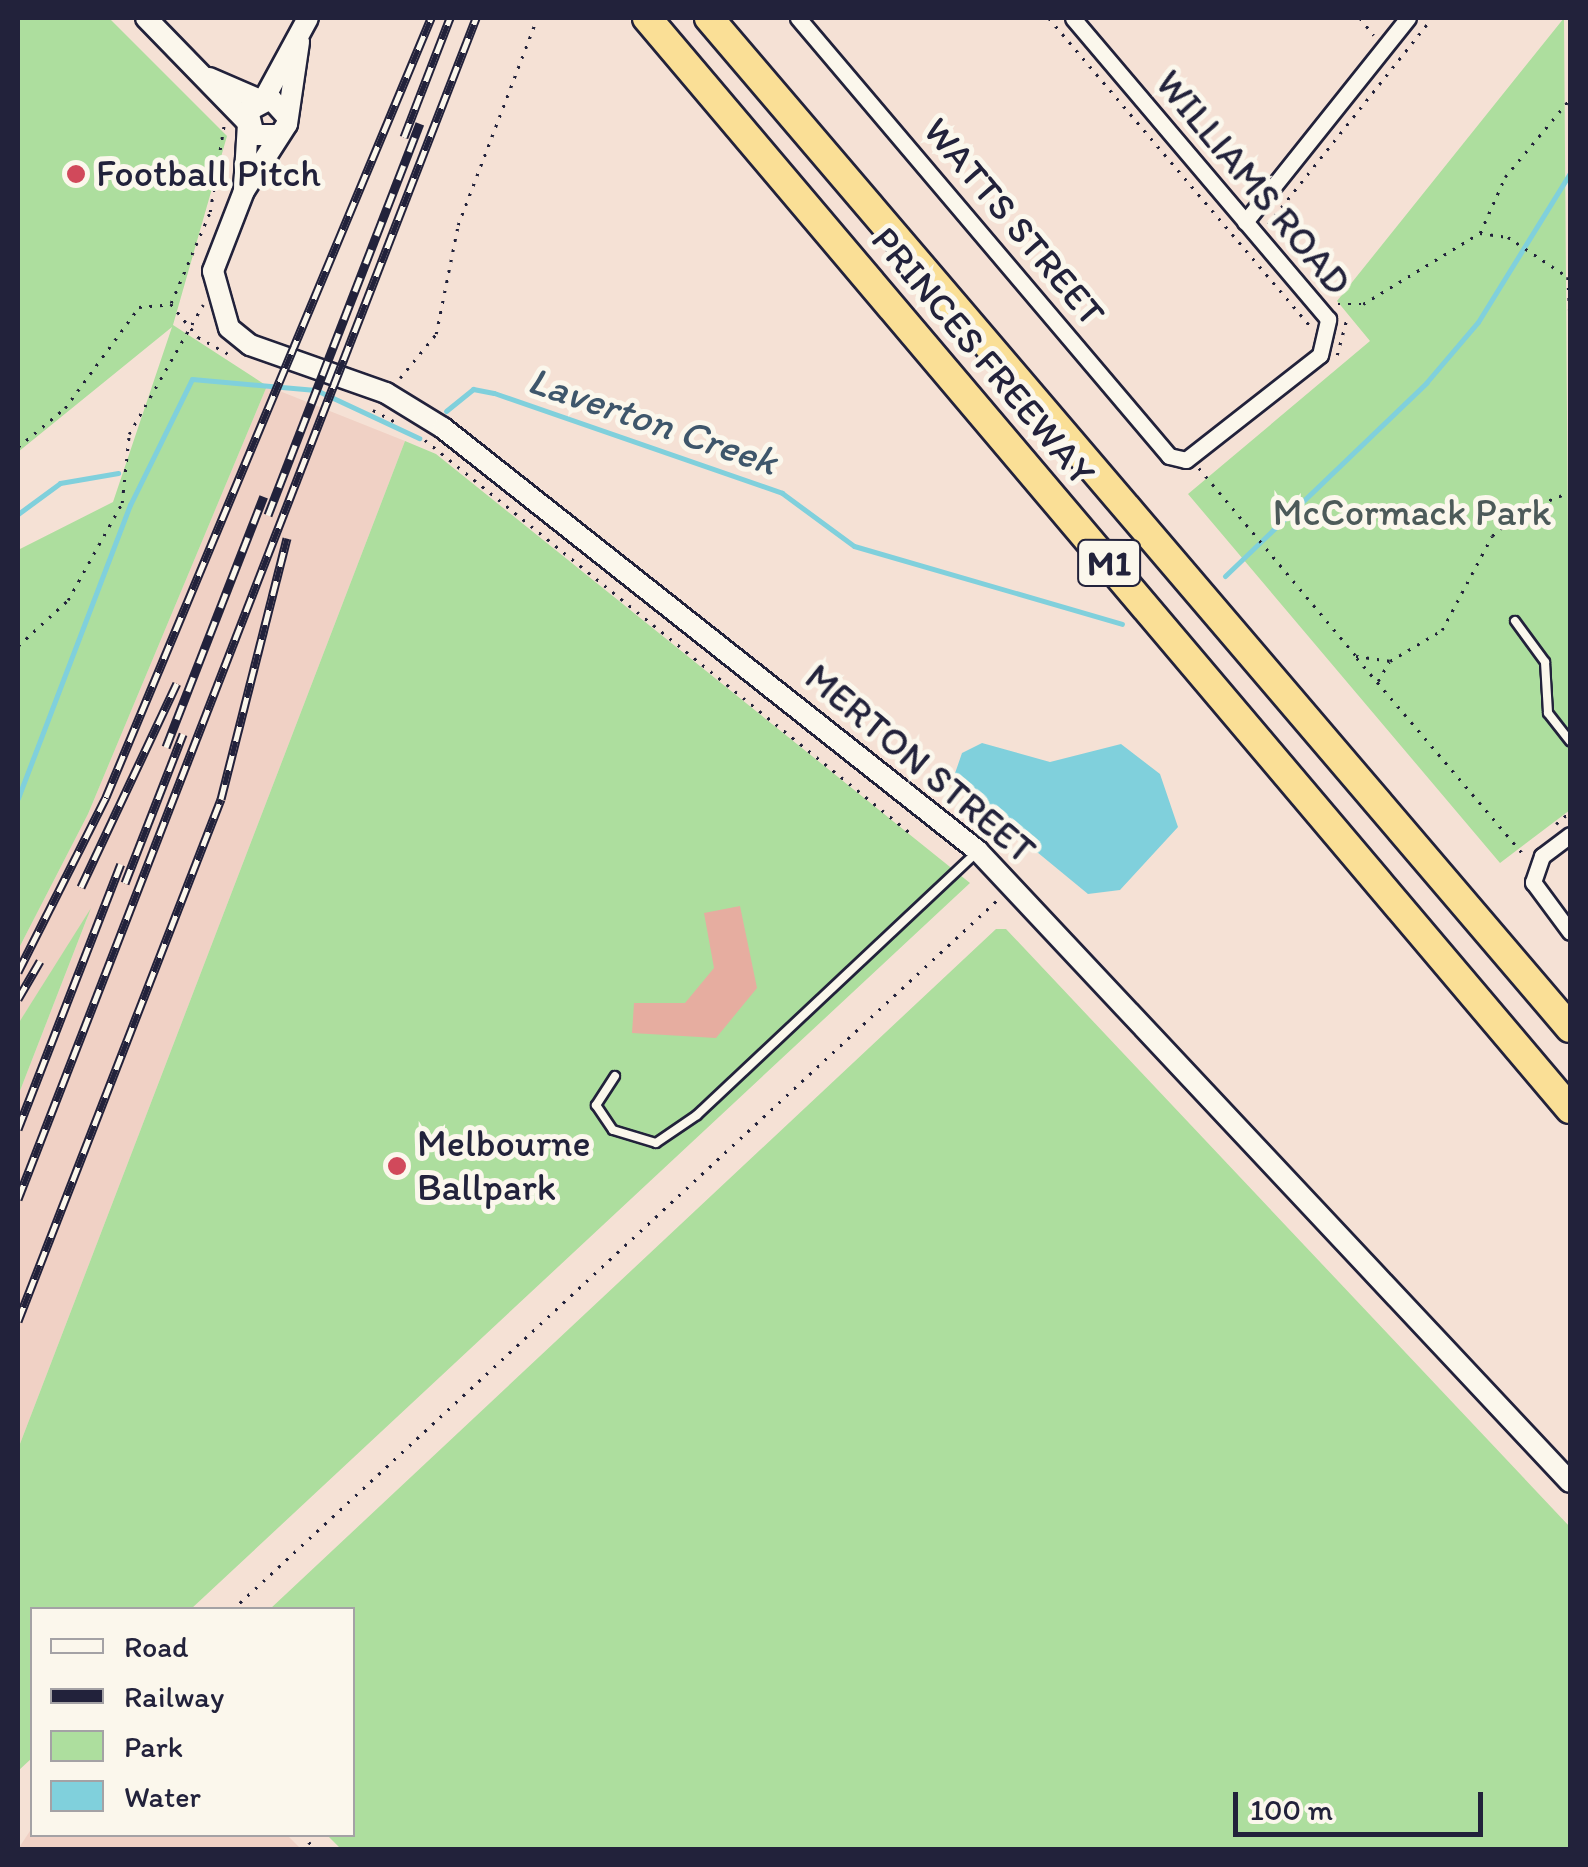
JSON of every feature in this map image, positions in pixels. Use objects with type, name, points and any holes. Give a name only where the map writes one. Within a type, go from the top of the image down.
[{"type":"highway","name":"PRINCES FREEWAY","points":[[647,18],[1570,1109]]},
{"type":"highway","name":"PRINCES FREEWAY","points":[[709,18],[1570,1028]]},
{"type":"street","points":[[146,18],[260,138],[283,126]]},
{"type":"street","points":[[244,191],[283,126],[299,42],[308,18]]},
{"type":"street","name":"WATTS STREET","points":[[798,18],[1169,456],[1193,464]]},
{"type":"street","name":"WILLIAMS ROAD","points":[[1072,18],[1250,216],[1328,319],[1328,343],[1193,464]]},
{"type":"street","points":[[1250,216],[1397,22]]},
{"type":"street","points":[[214,291],[244,191],[247,123],[299,42]]},
{"type":"street","points":[[203,74],[262,100],[283,126]]},
{"type":"street","name":"MERTON STREET","points":[[214,291],[228,328],[250,344],[463,442],[978,851],[1014,884],[1570,1482]]},
{"type":"street","points":[[1570,835],[1536,866],[1534,888],[1570,932]]},
{"type":"lane","points":[[1515,621],[1545,662],[1548,713],[1570,741]]},
{"type":"lane","points":[[615,1076],[596,1106],[612,1130],[656,1143],[697,1115],[978,851]]},
{"type":"path","points":[[537,18],[458,225],[436,334],[380,402],[910,832]]},
{"type":"path","points":[[1049,18],[1319,337]]},
{"type":"path","points":[[1268,224],[1432,18]]},
{"type":"path","points":[[1334,302],[1362,304],[1480,233],[1505,177],[1570,99]]},
{"type":"path","points":[[18,447],[65,408],[139,307],[170,304],[210,212],[231,106]]},
{"type":"path","points":[[1250,216],[1268,224],[1278,237]]},
{"type":"path","points":[[1480,233],[1514,242],[1570,278],[1570,314]]},
{"type":"path","points":[[18,646],[68,600],[122,504],[128,434],[214,291]]},
{"type":"path","points":[[1193,464],[1536,866]]},
{"type":"path","points":[[1377,681],[1390,661],[1442,630],[1492,536],[1520,512],[1570,492]]},
{"type":"path","points":[[1356,656],[1390,661]]},
{"type":"path","points":[[235,1607],[1014,884]]},
{"type":"shaded area","points":[[267,386],[405,441],[18,1449],[18,1096],[88,916],[18,1024],[18,950],[88,814]]},
{"type":"shaded area","points":[[30,1831],[30,1837],[289,1837],[301,1849],[18,1849]]},
{"type":"green space","points":[[18,18],[109,18],[227,136],[173,325],[267,386],[88,814],[18,950],[18,550],[113,502],[172,327],[18,452]]},
{"type":"green space","name":"McCormack Park","points":[[1564,18],[1570,810],[1500,863],[1188,494],[1370,341],[1337,301]]},
{"type":"green space","name":"Melbourne Ballpark","points":[[405,441],[436,454],[970,883],[193,1607],[30,1607],[30,1760],[18,1771],[18,1449]]},
{"type":"green space","points":[[91,908],[18,1096],[18,1024]]},
{"type":"green space","points":[[996,929],[1006,929],[1570,1527],[1570,1849],[341,1849],[329,1837],[355,1837],[355,1607],[272,1607]]},
{"type":"water","points":[[982,743],[1050,762],[1121,744],[1160,774],[1178,827],[1120,890],[1088,894],[952,782],[962,753]]},
{"type":"building","points":[[740,906],[757,988],[716,1038],[632,1033],[634,1003],[685,1003],[714,968],[704,913]]},
{"type":"waterway","name":"Laverton Creek","points":[[1225,576],[1426,383],[1478,322],[1570,173]]},
{"type":"waterway","points":[[18,798],[130,505],[192,379],[316,390],[419,438]]},
{"type":"waterway","name":"Laverton Creek","points":[[446,411],[473,389],[494,393],[782,493],[854,546],[1122,624]]},
{"type":"waterway","name":"Laverton Creek","points":[[18,514],[60,483],[118,473]]},
{"type":"railway","points":[[18,972],[106,797],[431,18]]},
{"type":"railway","points":[[404,137],[450,18]]},
{"type":"railway","points":[[18,1199],[476,18]]},
{"type":"railway","points":[[268,515],[420,123]]},
{"type":"railway","points":[[166,747],[264,496]]},
{"type":"railway","points":[[18,1321],[221,799],[287,538]]},
{"type":"railway","points":[[81,887],[177,683]]},
{"type":"railway","points":[[125,883],[183,734]]},
{"type":"railway","points":[[18,1129],[121,864]]},
{"type":"railway","points":[[18,999],[40,961]]},
{"type":"place","name":"Football Pitch","points":[[76,174]]},
{"type":"place","name":"Melbourne Ballpark","points":[[397,1166]]}]
